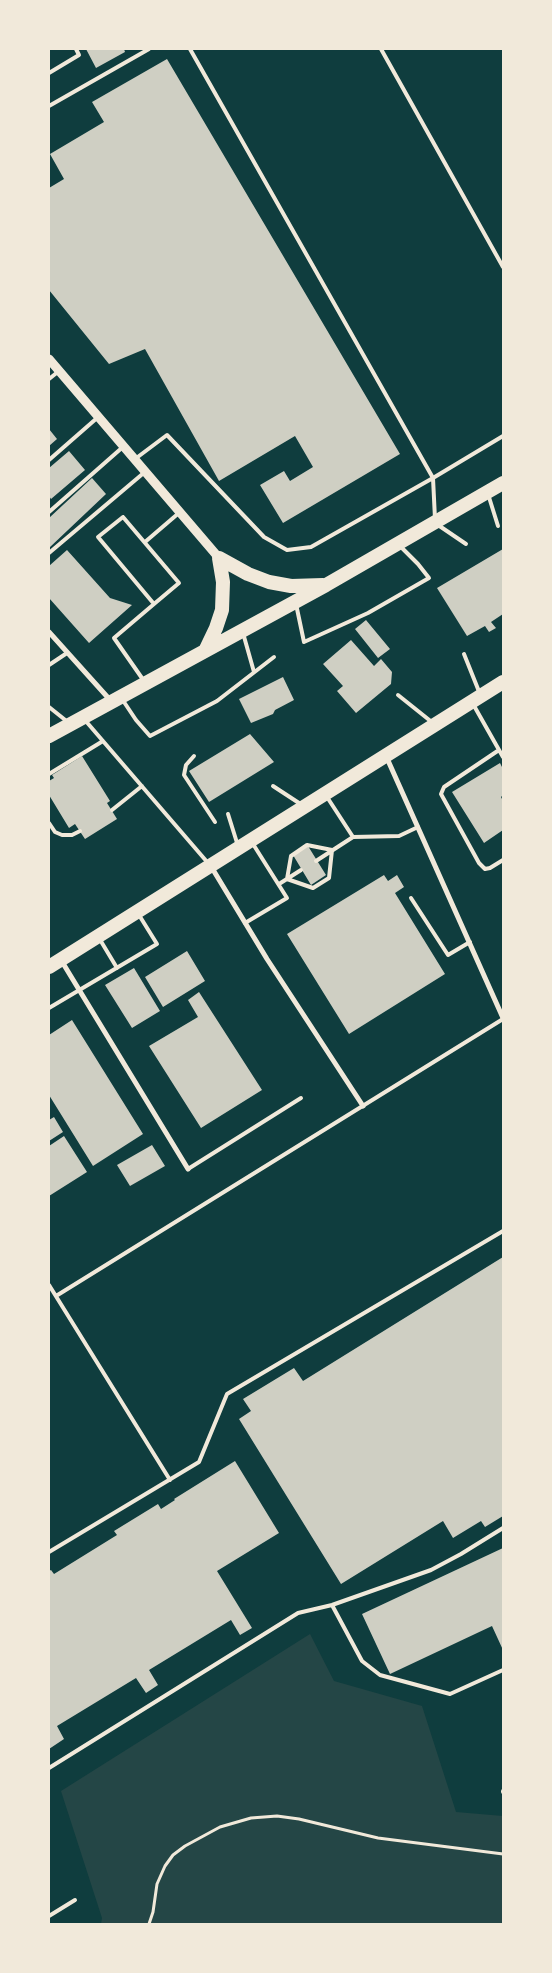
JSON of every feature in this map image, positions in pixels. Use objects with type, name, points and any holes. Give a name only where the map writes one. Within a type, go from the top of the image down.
[{"type":"highway","points":[[49,736],[326,585],[503,483]]},
{"type":"highway","points":[[219,558],[248,574],[269,582],[291,586],[326,585]]},
{"type":"highway","points":[[206,651],[222,610],[223,582],[219,558]]},
{"type":"highway","points":[[55,963],[503,682]]},
{"type":"street","points":[[49,359],[219,558]]},
{"type":"street","points":[[49,633],[67,653],[116,699]]},
{"type":"street","points":[[386,756],[503,1018]]},
{"type":"street","points":[[210,866],[362,1106]]},
{"type":"street","points":[[55,963],[80,991],[188,1169]]},
{"type":"lane","points":[[49,73],[79,55],[76,49]]},
{"type":"lane","points":[[49,106],[149,49]]},
{"type":"lane","points":[[190,49],[433,478],[435,522],[466,544]]},
{"type":"lane","points":[[381,49],[503,267]]},
{"type":"lane","points":[[49,379],[59,371]]},
{"type":"lane","points":[[49,460],[99,417]]},
{"type":"lane","points":[[135,459],[167,435],[264,536],[286,550],[311,547],[503,436]]},
{"type":"lane","points":[[50,509],[124,446]]},
{"type":"lane","points":[[49,553],[146,471]]},
{"type":"lane","points":[[487,492],[498,526]]},
{"type":"lane","points":[[145,542],[180,512]]},
{"type":"lane","points":[[146,683],[114,638],[179,583],[123,517],[98,537],[154,604]]},
{"type":"lane","points":[[296,601],[304,642],[368,612],[428,578],[418,564],[397,544]]},
{"type":"lane","points":[[242,630],[254,672]]},
{"type":"lane","points":[[49,665],[67,653]]},
{"type":"lane","points":[[464,654],[477,699],[503,757]]},
{"type":"lane","points":[[116,699],[150,736],[217,701],[274,657]]},
{"type":"lane","points":[[398,695],[435,725]]},
{"type":"lane","points":[[49,707],[76,721],[103,741],[210,866]]},
{"type":"lane","points":[[49,774],[103,741]]},
{"type":"lane","points":[[499,750],[444,787],[441,794],[479,863],[485,869],[503,860]]},
{"type":"lane","points":[[194,756],[186,765],[184,775],[215,822]]},
{"type":"lane","points":[[112,810],[142,786]]},
{"type":"lane","points":[[273,786],[304,807]]},
{"type":"lane","points":[[325,794],[353,837]]},
{"type":"lane","points":[[228,814],[238,848]]},
{"type":"lane","points":[[49,822],[55,832],[62,836],[72,835],[80,830]]},
{"type":"lane","points":[[316,861],[353,837],[399,836],[418,827]]},
{"type":"lane","points":[[246,923],[287,898],[251,840]]},
{"type":"lane","points":[[287,879],[291,856],[307,845],[332,850]]},
{"type":"lane","points":[[287,879],[313,888],[329,878],[332,850]]},
{"type":"lane","points":[[278,884],[301,870]]},
{"type":"lane","points":[[410,898],[448,954],[470,942]]},
{"type":"lane","points":[[49,1008],[157,944],[137,911]]},
{"type":"lane","points":[[98,936],[117,968]]},
{"type":"lane","points":[[56,1296],[503,1018]]},
{"type":"lane","points":[[188,1169],[301,1098]]},
{"type":"lane","points":[[49,1552],[199,1462],[227,1394],[503,1230]]},
{"type":"lane","points":[[49,1285],[170,1480]]},
{"type":"lane","points":[[49,1768],[298,1613],[332,1605],[431,1570],[503,1528]]},
{"type":"lane","points":[[332,1605],[362,1661],[380,1675],[450,1694],[503,1670]]},
{"type":"lane","points":[[49,1916],[75,1900]]},
{"type":"path","points":[[149,1924],[153,1912],[157,1884],[165,1866],[173,1855],[185,1846],[220,1827],[251,1818],[277,1816],[299,1819],[378,1838],[503,1854]]},
{"type":"shaded area","points":[[310,1634],[334,1681],[422,1706],[456,1812],[503,1816],[503,1924],[101,1924],[102,1918],[61,1791]]},
{"type":"building","points":[[86,49],[124,49],[125,52],[96,68]]},
{"type":"building","points":[[167,59],[400,454],[283,523],[260,485],[284,471],[290,481],[313,467],[295,436],[219,481],[145,349],[109,364],[49,290],[49,188],[64,179],[50,154],[104,122],[92,102]]},
{"type":"building","points":[[49,429],[57,439],[49,446]]},
{"type":"building","points":[[69,451],[85,470],[51,499],[49,496],[49,468]]},
{"type":"building","points":[[92,478],[106,494],[49,548],[49,518]]},
{"type":"building","points":[[503,549],[503,614],[491,622],[496,628],[489,632],[485,626],[467,636],[437,588]]},
{"type":"building","points":[[67,550],[110,598],[132,605],[89,643],[49,598],[49,566]]},
{"type":"building","points":[[366,620],[390,649],[378,658],[355,629]]},
{"type":"building","points":[[351,640],[374,666],[381,659],[392,672],[391,684],[356,713],[337,691],[343,686],[323,664]]},
{"type":"building","points":[[283,677],[294,700],[275,710],[273,714],[251,723],[239,699]]},
{"type":"building","points":[[250,734],[274,762],[209,802],[189,771]]},
{"type":"building","points":[[82,756],[110,801],[107,803],[117,819],[85,839],[75,824],[69,828],[49,795],[49,781],[54,778],[52,775]]},
{"type":"building","points":[[500,763],[503,769],[503,795],[501,797],[503,801],[503,830],[484,843],[452,792]]},
{"type":"building","points":[[308,846],[326,875],[311,885],[293,855]]},
{"type":"building","points":[[384,875],[388,881],[397,875],[404,887],[395,893],[445,974],[349,1034],[287,934]]},
{"type":"building","points":[[187,951],[205,981],[163,1007],[145,977]]},
{"type":"building","points":[[134,968],[160,1011],[132,1028],[105,985]]},
{"type":"building","points":[[199,992],[262,1090],[201,1128],[149,1046],[198,1017],[188,1000]]},
{"type":"building","points":[[72,1020],[143,1134],[93,1166],[49,1095],[49,1035]]},
{"type":"building","points":[[54,1117],[63,1132],[49,1141],[49,1120]]},
{"type":"building","points":[[64,1136],[87,1172],[49,1196],[49,1146]]},
{"type":"building","points":[[152,1145],[165,1166],[130,1186],[117,1165]]},
{"type":"building","points":[[503,1257],[503,1516],[485,1527],[481,1521],[453,1538],[443,1521],[341,1584],[239,1419],[251,1411],[243,1399],[294,1368],[303,1381]]},
{"type":"building","points":[[235,1461],[279,1533],[217,1571],[252,1628],[240,1635],[231,1620],[149,1670],[158,1685],[146,1693],[136,1678],[57,1726],[64,1739],[49,1749],[49,1571],[51,1570],[54,1574],[117,1535],[114,1531],[158,1504],[161,1509]]},
{"type":"building","points":[[503,1548],[503,1650],[492,1626],[390,1674],[362,1614]]}]
